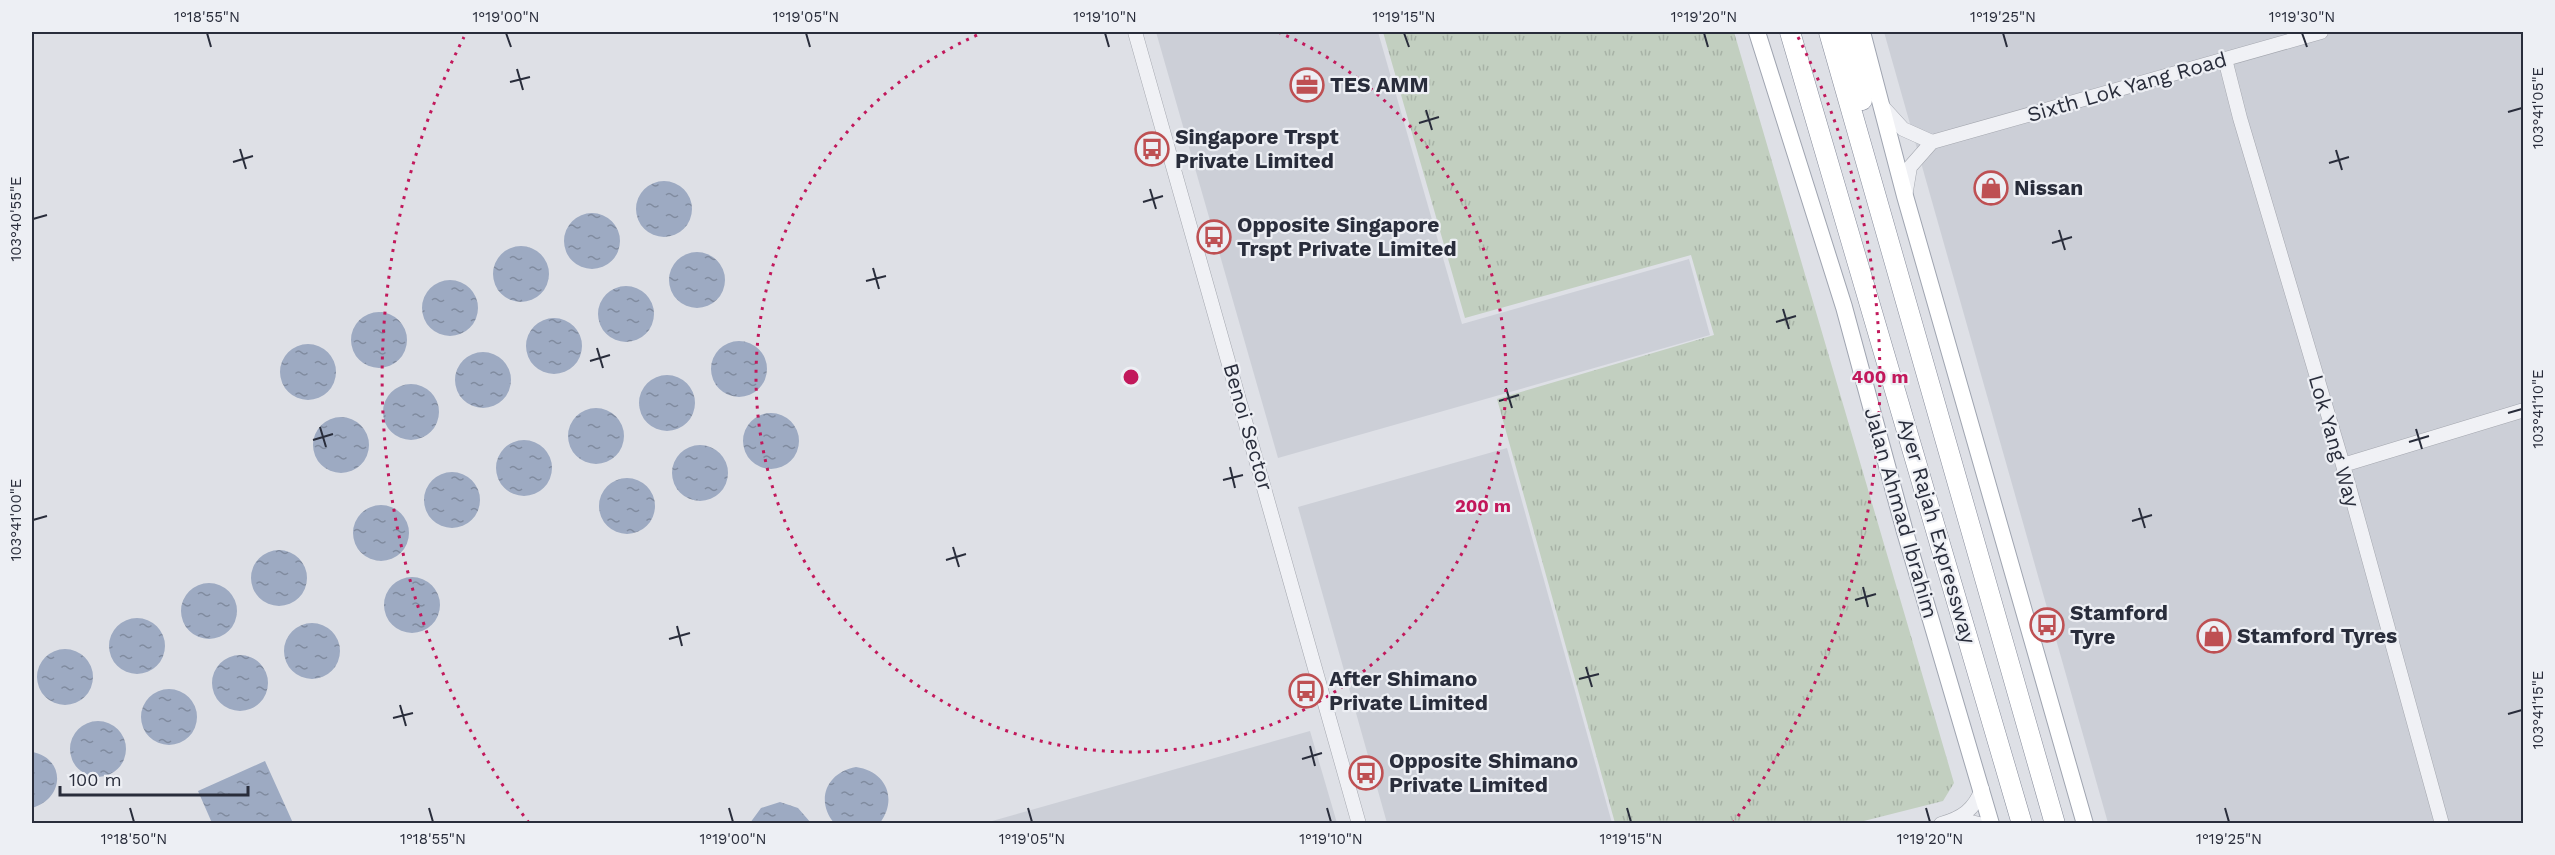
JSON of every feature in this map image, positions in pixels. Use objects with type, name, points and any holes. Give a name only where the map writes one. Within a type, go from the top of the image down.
[{"type":"highway","points":[[1776,32],[1791,70],[1805,86]]},
{"type":"highway","name":"Ayer Rajah Expressway","points":[[1790,32],[2022,824]]},
{"type":"highway","name":"Ayer Rajah Expressway","points":[[1829,32],[2055,824]]},
{"type":"highway","points":[[1845,32],[1864,108],[1884,224]]},
{"type":"main road","name":"Jalan Ahmad Ibrahim","points":[[1757,32],[1844,307],[1906,537],[1991,824]]},
{"type":"main road","points":[[1862,32],[1905,196],[2085,824]]},
{"type":"street","name":"Benoi Sector","points":[[1135,32],[1359,824]]},
{"type":"street","name":"Sixth Lok Yang Road","points":[[1932,142],[2321,32]]},
{"type":"street","name":"Lok Yang Way","points":[[2225,59],[2240,118],[2343,465],[2442,824]]},
{"type":"street","points":[[1883,106],[1903,129],[1932,142],[1910,167],[1905,196]]},
{"type":"street","points":[[2343,465],[2523,410]]},
{"type":"street","points":[[1941,824],[1959,819],[1973,806],[1982,789]]},
{"type":"street","points":[[1959,819],[1979,824]]},
{"type":"shaded area","points":[[1156,32],[1378,32],[1462,324],[1689,259],[1710,335],[1278,458]]},
{"type":"shaded area","points":[[1884,32],[2523,32],[2523,823],[2108,823]]},
{"type":"shaded area","points":[[1507,448],[1612,823],[1387,823],[1298,507]]},
{"type":"shaded area","points":[[1310,731],[1337,823],[985,823]]},
{"type":"green space","points":[[1383,32],[1734,32],[1954,783],[1943,801],[1856,823],[1615,823],[1497,399],[1714,335],[1691,255],[1465,318]]},
{"type":"water","points":[[659,181],[669,181],[684,189],[690,198],[692,209],[690,220],[684,229],[669,237],[659,237],[648,232],[641,225],[636,214],[636,204],[641,193],[648,186]]},
{"type":"water","points":[[587,213],[597,213],[612,221],[618,230],[620,241],[618,252],[612,261],[597,269],[587,269],[576,264],[569,257],[564,246],[564,236],[569,225],[576,218]]},
{"type":"water","points":[[516,246],[526,246],[541,254],[547,263],[549,274],[547,285],[541,294],[526,302],[516,302],[505,297],[498,290],[493,279],[493,269],[498,258],[505,251]]},
{"type":"water","points":[[692,252],[702,252],[717,260],[723,269],[725,280],[723,291],[717,300],[702,308],[692,308],[681,303],[674,296],[669,285],[669,275],[674,264],[681,257]]},
{"type":"water","points":[[445,280],[455,280],[470,288],[476,297],[478,308],[476,319],[470,328],[455,336],[445,336],[434,331],[427,324],[422,313],[422,303],[427,292],[434,285]]},
{"type":"water","points":[[621,286],[631,286],[646,294],[652,303],[654,314],[652,325],[646,334],[631,342],[621,342],[610,337],[603,330],[598,319],[598,309],[603,298],[610,291]]},
{"type":"water","points":[[374,312],[384,312],[399,320],[405,329],[407,340],[405,351],[399,360],[384,368],[374,368],[363,363],[356,356],[351,345],[351,335],[356,324],[363,317]]},
{"type":"water","points":[[549,318],[559,318],[574,326],[580,335],[582,346],[580,357],[574,366],[559,374],[549,374],[538,369],[531,362],[526,351],[526,341],[531,330],[538,323]]},
{"type":"water","points":[[734,341],[744,341],[759,349],[765,358],[767,369],[765,380],[759,389],[744,397],[734,397],[723,392],[716,385],[711,374],[711,364],[716,353],[723,346]]},
{"type":"water","points":[[303,344],[313,344],[328,352],[334,361],[336,372],[334,383],[328,392],[313,400],[303,400],[292,395],[285,388],[280,377],[280,367],[285,356],[292,349]]},
{"type":"water","points":[[478,352],[488,352],[503,360],[509,369],[511,380],[509,391],[503,400],[488,408],[478,408],[467,403],[460,396],[455,385],[455,375],[460,364],[467,357]]},
{"type":"water","points":[[662,375],[672,375],[687,383],[693,392],[695,403],[693,414],[687,423],[672,431],[662,431],[651,426],[644,419],[639,408],[639,398],[644,387],[651,380]]},
{"type":"water","points":[[406,384],[416,384],[431,392],[437,401],[439,412],[437,423],[431,432],[416,440],[406,440],[395,435],[388,428],[383,417],[383,407],[388,396],[395,389]]},
{"type":"water","points":[[591,408],[601,408],[616,416],[622,425],[624,436],[622,447],[616,456],[601,464],[591,464],[580,459],[573,452],[568,441],[568,431],[573,420],[580,413]]},
{"type":"water","points":[[766,413],[776,413],[791,421],[797,430],[799,441],[797,452],[791,461],[776,469],[766,469],[755,464],[748,457],[743,446],[743,436],[748,425],[755,418]]},
{"type":"water","points":[[336,417],[346,417],[361,425],[367,434],[369,445],[367,456],[361,465],[346,473],[336,473],[325,468],[318,461],[313,450],[313,440],[318,429],[325,422]]},
{"type":"water","points":[[519,440],[529,440],[544,448],[550,457],[552,468],[550,479],[544,488],[529,496],[519,496],[508,491],[501,484],[496,473],[496,463],[501,452],[508,445]]},
{"type":"water","points":[[695,445],[705,445],[720,453],[726,462],[728,473],[726,484],[720,493],[705,501],[695,501],[684,496],[677,489],[672,478],[672,468],[677,457],[684,450]]},
{"type":"water","points":[[447,472],[457,472],[472,480],[478,489],[480,500],[478,511],[472,520],[457,528],[447,528],[436,523],[429,516],[424,505],[424,495],[429,484],[436,477]]},
{"type":"water","points":[[622,478],[632,478],[647,486],[653,495],[655,506],[653,517],[647,526],[632,534],[622,534],[611,529],[604,522],[599,511],[599,501],[604,490],[611,483]]},
{"type":"water","points":[[376,505],[386,505],[401,513],[407,522],[409,533],[407,544],[401,553],[386,561],[376,561],[365,556],[358,549],[353,538],[353,528],[358,517],[365,510]]},
{"type":"water","points":[[274,550],[284,550],[299,558],[305,567],[307,578],[305,589],[299,598],[284,606],[274,606],[263,601],[256,594],[251,583],[251,573],[256,562],[263,555]]},
{"type":"water","points":[[407,577],[417,577],[432,585],[438,594],[440,605],[438,616],[432,625],[417,633],[407,633],[396,628],[389,621],[384,610],[384,600],[389,589],[396,582]]},
{"type":"water","points":[[204,583],[214,583],[229,591],[235,600],[237,611],[235,622],[229,631],[214,639],[204,639],[193,634],[186,627],[181,616],[181,606],[186,595],[193,588]]},
{"type":"water","points":[[132,618],[142,618],[157,626],[163,635],[165,646],[163,657],[157,666],[142,674],[132,674],[121,669],[114,662],[109,651],[109,641],[114,630],[121,623]]},
{"type":"water","points":[[307,623],[317,623],[332,631],[338,640],[340,651],[338,662],[332,671],[317,679],[307,679],[296,674],[289,667],[284,656],[284,646],[289,635],[296,628]]},
{"type":"water","points":[[60,649],[70,649],[85,657],[91,666],[93,677],[91,688],[85,697],[70,705],[60,705],[49,700],[42,693],[37,682],[37,672],[42,661],[49,654]]},
{"type":"water","points":[[235,655],[245,655],[260,663],[266,672],[268,683],[266,694],[260,703],[245,711],[235,711],[224,706],[217,699],[212,688],[212,678],[217,667],[224,660]]},
{"type":"water","points":[[164,689],[174,689],[189,697],[195,706],[197,717],[195,728],[189,737],[174,745],[164,745],[153,740],[146,733],[141,722],[141,712],[146,701],[153,694]]},
{"type":"water","points":[[93,721],[103,721],[118,729],[124,738],[126,749],[124,760],[118,769],[103,777],[93,777],[82,772],[75,765],[70,754],[70,744],[75,733],[82,726]]},
{"type":"water","points":[[32,752],[51,762],[56,770],[57,779],[51,796],[32,808]]},
{"type":"water","points":[[265,761],[293,823],[212,823],[198,791]]},
{"type":"water","points":[[856,767],[875,774],[886,788],[888,805],[880,823],[834,823],[828,814],[825,796],[831,781],[846,770]]},
{"type":"water","points":[[780,802],[798,808],[811,823],[750,823],[761,808]]},
{"type":"place","name":"TES AMM","points":[[1307,85]]},
{"type":"place","name":"Singapore Trspt Private Limited","points":[[1152,149]]},
{"type":"place","name":"Nissan","points":[[1991,188]]},
{"type":"place","name":"Opposite Singapore Trspt Private Limited","points":[[1214,237]]},
{"type":"place","name":"Stamford Tyre","points":[[2047,625]]},
{"type":"place","name":"Stamford Tyres","points":[[2214,636]]},
{"type":"place","name":"After Shimano Private Limited","points":[[1306,691]]},
{"type":"place","name":"Opposite Shimano Private Limited","points":[[1366,773]]}]
